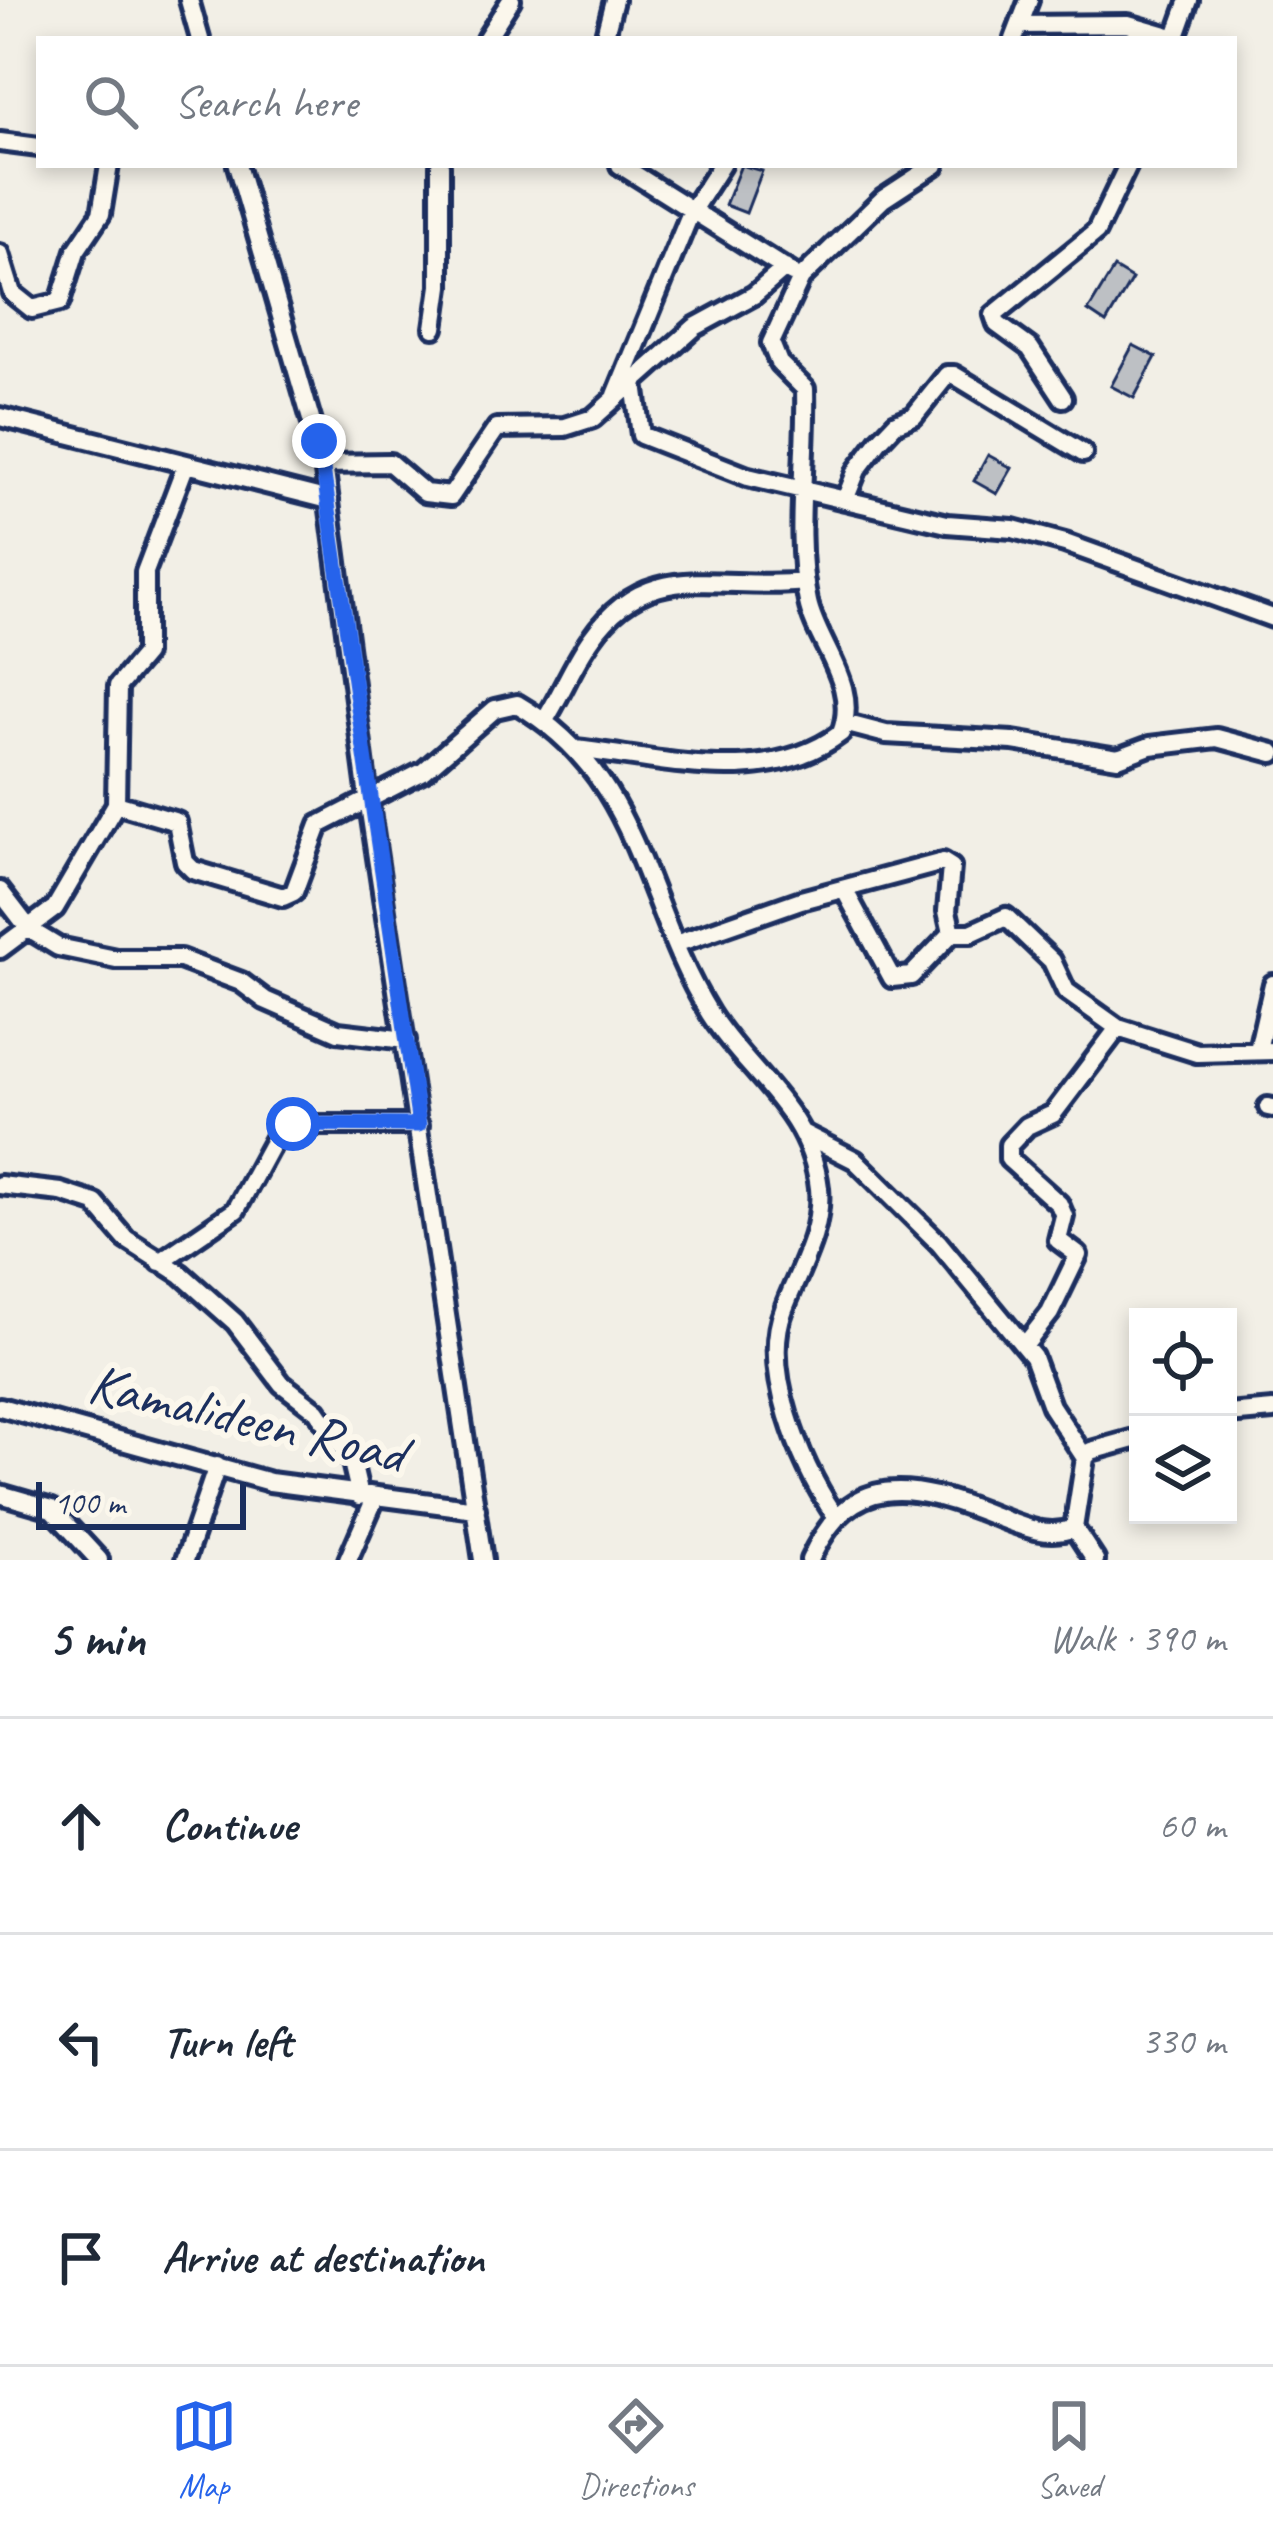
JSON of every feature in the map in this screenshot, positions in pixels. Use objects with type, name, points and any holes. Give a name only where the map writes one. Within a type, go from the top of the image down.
[{"type":"street","points":[[189,0],[199,36]]},
{"type":"street","points":[[488,36],[511,0]]},
{"type":"street","points":[[605,36],[614,0]]},
{"type":"street","points":[[1029,0],[1017,32],[1128,24],[1168,36]]},
{"type":"street","points":[[1176,36],[1189,0]]},
{"type":"street","points":[[0,142],[36,147]]},
{"type":"street","points":[[0,254],[18,301],[32,309],[60,302],[76,251],[101,214],[109,168]]},
{"type":"street","points":[[237,168],[324,464],[368,798],[483,1560]]},
{"type":"street","points":[[434,328],[440,286],[440,168]]},
{"type":"street","points":[[625,168],[793,273]]},
{"type":"street","points":[[616,396],[691,212],[719,168]]},
{"type":"street","points":[[324,464],[390,463],[425,493],[451,496],[497,428],[581,424],[694,327],[793,273],[931,168]]},
{"type":"street","points":[[1063,398],[1030,348],[997,324],[994,314],[1096,232],[1127,168]]},
{"type":"street","points":[[575,748],[683,763],[769,763],[829,742],[844,723],[842,687],[809,607],[805,582],[805,389],[779,363],[771,343],[793,273]]},
{"type":"street","points":[[845,500],[879,440],[896,423],[914,416],[947,375],[955,374],[1083,453]]},
{"type":"street","points":[[634,382],[644,440],[748,477],[1065,543],[1273,618]]},
{"type":"street","points":[[0,417],[329,500]]},
{"type":"street","points":[[0,949],[55,908],[116,804],[118,686],[146,654],[145,572],[186,464]]},
{"type":"street","points":[[545,720],[592,638],[630,596],[654,585],[679,582],[805,582]]},
{"type":"street","points":[[116,804],[177,822],[185,862],[193,870],[284,897],[300,881],[319,825],[424,771],[505,704],[517,704],[545,720],[575,748],[615,800],[710,1013],[763,1074],[804,1134],[818,1186],[818,1221],[782,1311],[778,1348],[797,1450],[834,1514]]},
{"type":"street","points":[[844,723],[886,734],[1013,741],[1118,758],[1150,746],[1217,738],[1273,753]]},
{"type":"street","points":[[678,943],[844,889],[948,862],[952,878],[946,911],[952,933]]},
{"type":"street","points":[[844,889],[857,922],[892,978],[911,976],[952,933],[971,933],[1000,918],[1012,920],[1052,961],[1066,992],[1118,1028],[1196,1053],[1265,1050],[1273,984]]},
{"type":"street","points":[[0,891],[30,930],[77,953],[194,963],[338,1032],[406,1040]]},
{"type":"street","points":[[1024,1345],[1050,1313],[1078,1255],[1058,1240],[1064,1216],[1059,1204],[1009,1159],[1009,1145],[1027,1126],[1053,1114],[1118,1028]]},
{"type":"street","points":[[160,1262],[236,1210],[282,1125],[419,1125]]},
{"type":"street","points":[[804,1134],[855,1160],[895,1195],[1024,1345],[1051,1406],[1084,1459]]},
{"type":"street","points":[[0,1185],[61,1192],[95,1203],[125,1240],[235,1322],[274,1376],[317,1411],[352,1462],[367,1497],[364,1532],[348,1560]]},
{"type":"street","name":"Kamalideen Road","points":[[0,1406],[270,1482],[476,1509]]},
{"type":"street","points":[[1237,1413],[1273,1410]]},
{"type":"street","points":[[1095,1560],[1074,1528],[1084,1459],[1091,1451],[1129,1440]]},
{"type":"street","points":[[185,1560],[217,1466]]},
{"type":"street","points":[[810,1560],[834,1514],[870,1492],[896,1490],[936,1497],[1040,1532],[1074,1528]]},
{"type":"street","points":[[0,1494],[52,1509],[99,1560]]},
{"type":"building","points":[[740,168],[762,171],[746,213],[725,205]]},
{"type":"building","points":[[1114,268],[1132,279],[1106,323],[1088,311]]},
{"type":"building","points":[[1133,345],[1156,357],[1134,398],[1111,386]]},
{"type":"building","points":[[988,455],[1012,468],[997,494],[974,481]]},
{"type":"route","points":[[293,1124],[419,1125],[319,441]]}]
